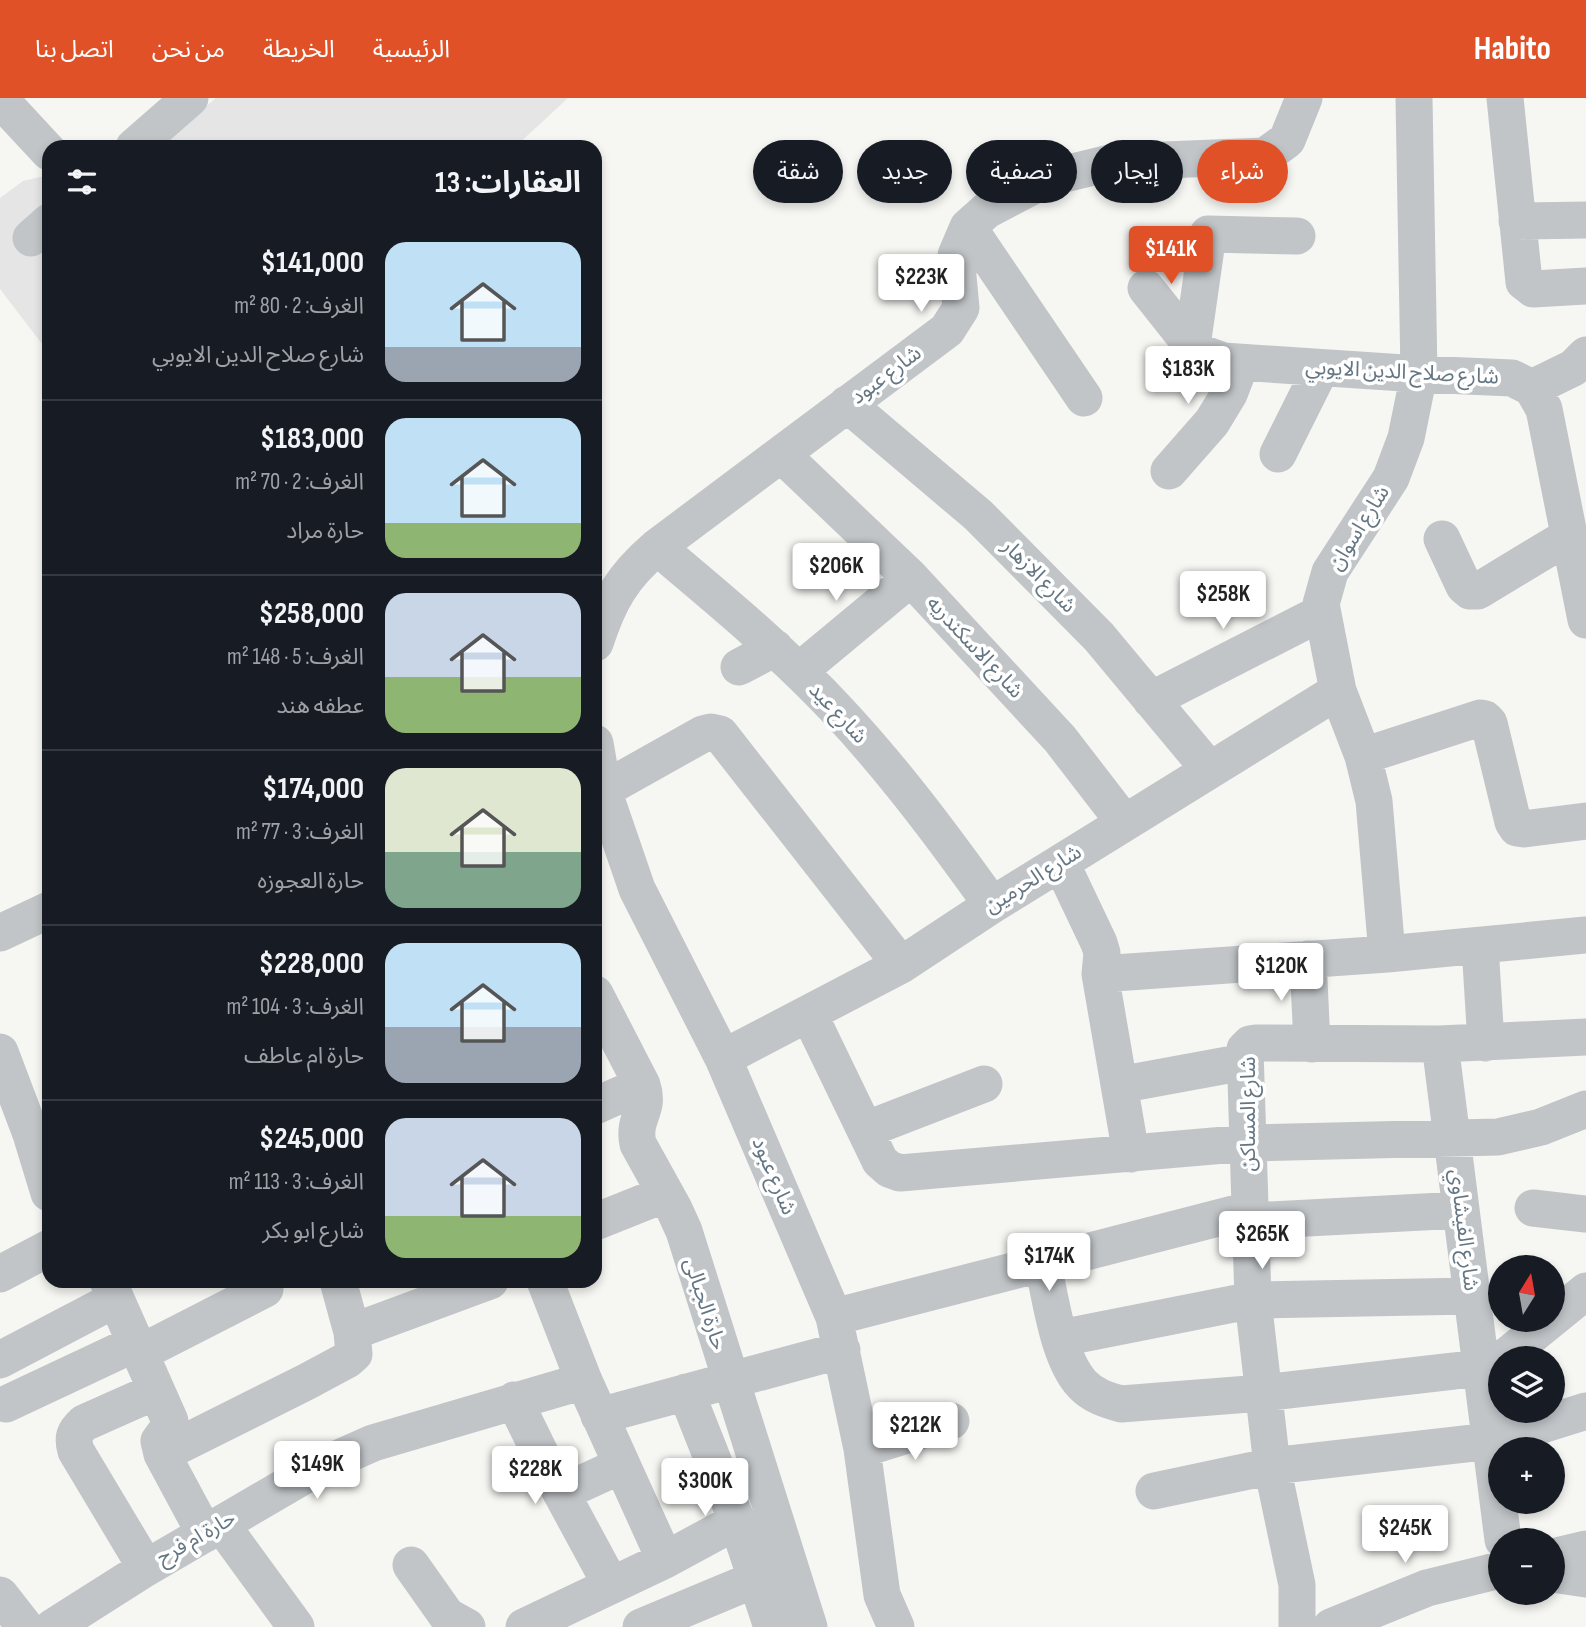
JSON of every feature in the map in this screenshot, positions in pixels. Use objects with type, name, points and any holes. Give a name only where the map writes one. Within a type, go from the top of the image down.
[{"type":"street","points":[[142,140],[190,98]]},
{"type":"street","points":[[1084,398],[968,227],[987,210],[1048,178],[1114,162],[1265,156],[1287,140],[1304,98]]},
{"type":"street","name":"شارع اسوان","points":[[1387,954],[1374,801],[1363,756],[1338,691],[1321,604],[1330,572],[1391,478],[1406,438],[1419,374],[1414,98]]},
{"type":"street","points":[[1505,98],[1524,282],[1533,289],[1586,286]]},
{"type":"street","points":[[12,102],[42,143]]},
{"type":"street","points":[[1517,221],[1586,220]]},
{"type":"street","name":"شارع عبود","points":[[602,621],[606,608],[633,567],[947,330],[961,308],[956,255],[968,227]]},
{"type":"street","points":[[1192,346],[1208,234],[1297,236]]},
{"type":"street","name":"شارع صلاح الدين الايوبي","points":[[1146,288],[1192,346],[1212,358],[1241,363],[1512,377],[1532,388]]},
{"type":"street","points":[[1586,355],[1573,368],[1532,388],[1544,409],[1586,620]]},
{"type":"street","points":[[1169,471],[1212,422],[1229,394],[1241,363]]},
{"type":"street","points":[[1278,454],[1321,368]]},
{"type":"street","name":"شارع الازهار","points":[[847,404],[978,515],[1099,637],[1209,769]]},
{"type":"street","name":"شارع الاسكندريه","points":[[782,455],[911,578],[1060,739],[1124,822]]},
{"type":"street","points":[[1442,539],[1464,586],[1470,591],[1478,591],[1569,536]]},
{"type":"street","name":"شارع عيد","points":[[657,547],[752,626],[839,712],[920,805],[992,905]]},
{"type":"street","points":[[739,667],[787,660],[911,578]]},
{"type":"street","points":[[1151,700],[1321,614]]},
{"type":"street","name":"شارع الحرمين","points":[[723,1058],[901,965],[1124,822],[1338,691]]},
{"type":"street","points":[[1363,756],[1485,719],[1489,723],[1513,822],[1517,828],[1524,830],[1586,821]]},
{"type":"street","points":[[603,790],[703,734],[720,734],[901,965]]},
{"type":"street","name":"شارع عبود","points":[[602,784],[638,890],[723,1058],[838,1333],[862,1448],[882,1595],[896,1627]]},
{"type":"street","points":[[1061,863],[1102,953],[1100,974],[1131,1154]]},
{"type":"street","points":[[0,933],[42,913]]},
{"type":"street","points":[[1100,974],[1387,954],[1586,935]]},
{"type":"street","points":[[1480,946],[1486,1043]]},
{"type":"street","points":[[1308,960],[1312,1044]]},
{"type":"street","points":[[602,1009],[642,1085],[602,1103]]},
{"type":"street","points":[[809,1014],[880,1161],[889,1169],[900,1173],[1248,1143],[1509,1135],[1541,1127],[1586,1109]]},
{"type":"street","name":"شارع المساكن","points":[[1297,1627],[1297,1585],[1272,1466],[1253,1300],[1245,1049],[1250,1044],[1440,1044],[1586,1037]]},
{"type":"street","name":"شارع الفيشاوي","points":[[1440,1044],[1473,1296],[1490,1346]]},
{"type":"street","points":[[0,1052],[40,1133]]},
{"type":"street","points":[[1119,1085],[1244,1062]]},
{"type":"street","points":[[865,1130],[984,1084]]},
{"type":"street","name":"حارة الجبالى","points":[[642,1085],[646,1097],[643,1112],[637,1121],[635,1133],[638,1144],[684,1231],[808,1627]]},
{"type":"street","points":[[602,1220],[665,1194]]},
{"type":"street","points":[[1533,1208],[1586,1214]]},
{"type":"street","points":[[599,1416],[730,1381],[838,1333],[1043,1265],[1249,1216],[1461,1210]]},
{"type":"street","points":[[0,1274],[42,1252]]},
{"type":"street","points":[[1043,1265],[1071,1367],[1083,1385],[1101,1398],[1121,1404],[1262,1393],[1488,1363]]},
{"type":"street","points":[[162,1454],[354,1354],[352,1332],[340,1288]]},
{"type":"street","points":[[352,1332],[464,1288]]},
{"type":"street","points":[[548,1288],[584,1381],[622,1465],[657,1564],[660,1623],[756,1579]]},
{"type":"street","points":[[6,1404],[138,1348],[265,1289]]},
{"type":"street","points":[[0,1360],[112,1290],[170,1421],[170,1426],[159,1441],[162,1454],[213,1529],[296,1627]]},
{"type":"street","points":[[1516,1346],[1586,1291]]},
{"type":"street","points":[[1061,1338],[1253,1300],[1473,1296]]},
{"type":"street","name":"حارة ام فرح","points":[[53,1627],[145,1568],[284,1486],[373,1443],[584,1381]]},
{"type":"street","points":[[145,1568],[76,1451],[73,1440],[76,1430],[84,1423],[156,1391]]},
{"type":"street","points":[[687,1392],[737,1521],[772,1627]]},
{"type":"street","points":[[514,1400],[561,1493],[595,1604]]},
{"type":"street","points":[[1504,1437],[1586,1411]]},
{"type":"street","points":[[862,1448],[951,1421]]},
{"type":"street","points":[[1154,1491],[1272,1466],[1488,1441]]},
{"type":"street","points":[[561,1493],[622,1465]]},
{"type":"street","points":[[524,1627],[595,1604],[657,1564],[737,1521]]},
{"type":"street","points":[[1565,1555],[1586,1549]]},
{"type":"street","points":[[411,1565],[448,1623]]},
{"type":"street","points":[[1331,1627],[1427,1588],[1488,1573]]},
{"type":"street","points":[[1565,1576],[1586,1579]]},
{"type":"street","points":[[0,1595],[25,1627]]},
{"type":"shaded area","points":[[216,98],[568,98],[523,140],[165,140]]},
{"type":"shaded area","points":[[42,177],[42,344],[0,289],[0,198],[23,181]]}]
